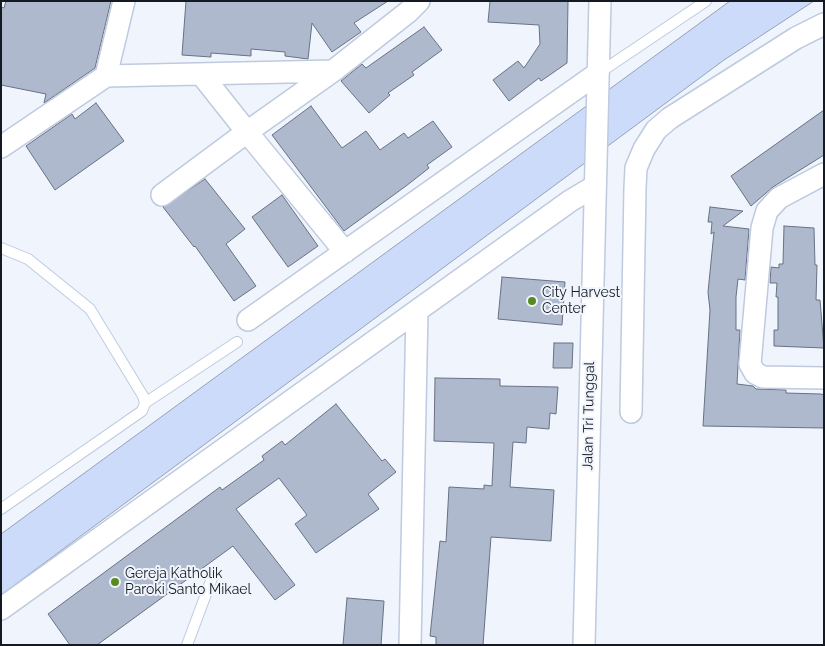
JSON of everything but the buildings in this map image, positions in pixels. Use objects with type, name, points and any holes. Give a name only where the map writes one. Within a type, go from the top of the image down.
[{"type":"street","points":[[106,76],[124,1]]},
{"type":"street","points":[[248,320],[598,80],[600,1]]},
{"type":"street","points":[[162,195],[333,71],[409,5]]},
{"type":"street","points":[[631,412],[635,188],[636,168],[644,149],[656,130],[670,118],[796,38],[824,24]]},
{"type":"street","points":[[1,147],[106,76],[333,71]]},
{"type":"street","points":[[201,74],[345,252]]},
{"type":"street","name":"Jalan Tri Tunggal","points":[[584,645],[598,80]]},
{"type":"street","points":[[824,174],[779,198],[767,211],[762,228],[750,364],[755,373],[763,376],[824,378]]},
{"type":"street","points":[[1,609],[570,201],[595,186]]},
{"type":"street","points":[[410,645],[417,311]]},
{"type":"lane","points":[[598,80],[706,1]]},
{"type":"lane","points":[[1,248],[28,259],[90,309],[144,396],[145,403],[142,411],[1,510]]},
{"type":"lane","points":[[145,403],[237,342]]},
{"type":"lane","points":[[187,645],[212,578]]},
{"type":"water","points":[[730,1],[814,1],[724,60],[1,595],[1,534]]},
{"type":"place","name":"City Harvest Center","points":[[532,301]]},
{"type":"place","name":"Gereja Katholik Paroki Santo Mikael","points":[[115,582]]}]
